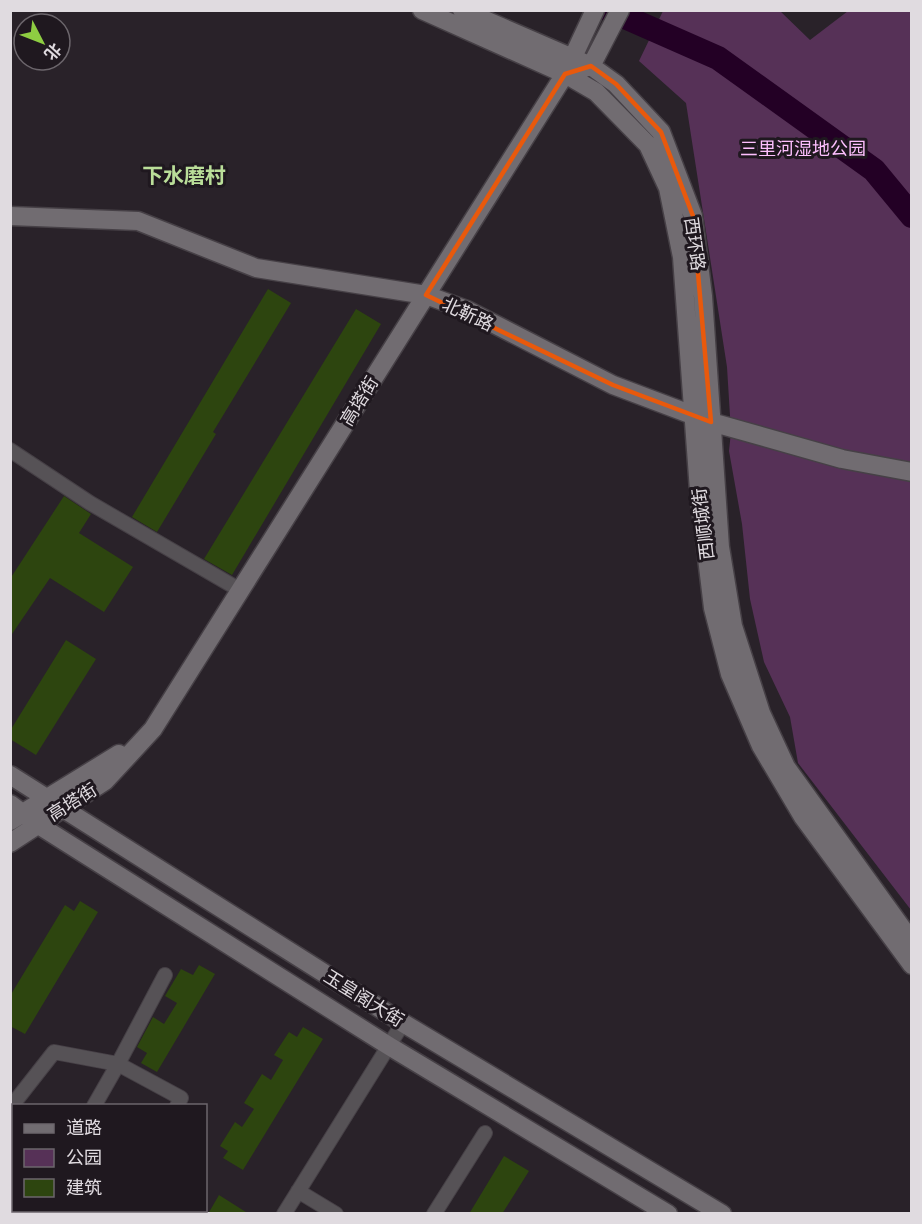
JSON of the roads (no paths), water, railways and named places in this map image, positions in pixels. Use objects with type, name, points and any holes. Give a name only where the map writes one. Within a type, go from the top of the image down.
[{"type":"street","points":[[422,10],[564,74],[591,66],[620,10]]},
{"type":"street","points":[[462,10],[572,56]]},
{"type":"street","name":"高塔街","points":[[10,843],[21,815],[105,781],[153,729],[564,74],[595,10]]},
{"type":"street","name":"西环路","points":[[572,56],[616,84],[661,132],[693,216],[703,296],[711,422]]},
{"type":"street","name":"西顺城街","points":[[564,74],[596,92],[648,144],[668,188],[682,257],[692,415],[713,608],[730,674],[761,746],[803,817],[912,965]]},
{"type":"street","name":"北靳路","points":[[10,216],[138,221],[256,268],[426,295],[467,310],[613,385],[711,422],[842,459],[912,472]]},
{"type":"street","name":"西顺城街","points":[[711,422],[720,547],[733,626],[761,713],[786,767],[912,942]]},
{"type":"street","points":[[10,450],[90,503],[240,590]]},
{"type":"street","name":"玉皇阁大街","points":[[10,775],[403,1023],[722,1214]]},
{"type":"street","name":"玉皇阁大街","points":[[21,815],[389,1046],[668,1214]]},
{"type":"street","points":[[95,1104],[165,975]]},
{"type":"street","points":[[284,1214],[403,1023]]},
{"type":"street","points":[[13,1104],[54,1052],[118,1064],[181,1098],[178,1104]]},
{"type":"street","points":[[434,1214],[485,1132]]},
{"type":"street","points":[[298,1191],[336,1214]]},
{"type":"waterway","points":[[609,10],[718,58],[874,170],[912,216]]},
{"type":"district","name":"下水磨村","points":[[184,175]]},
{"type":"park label","name":"三里河湿地公园","points":[[803,148]]}]
